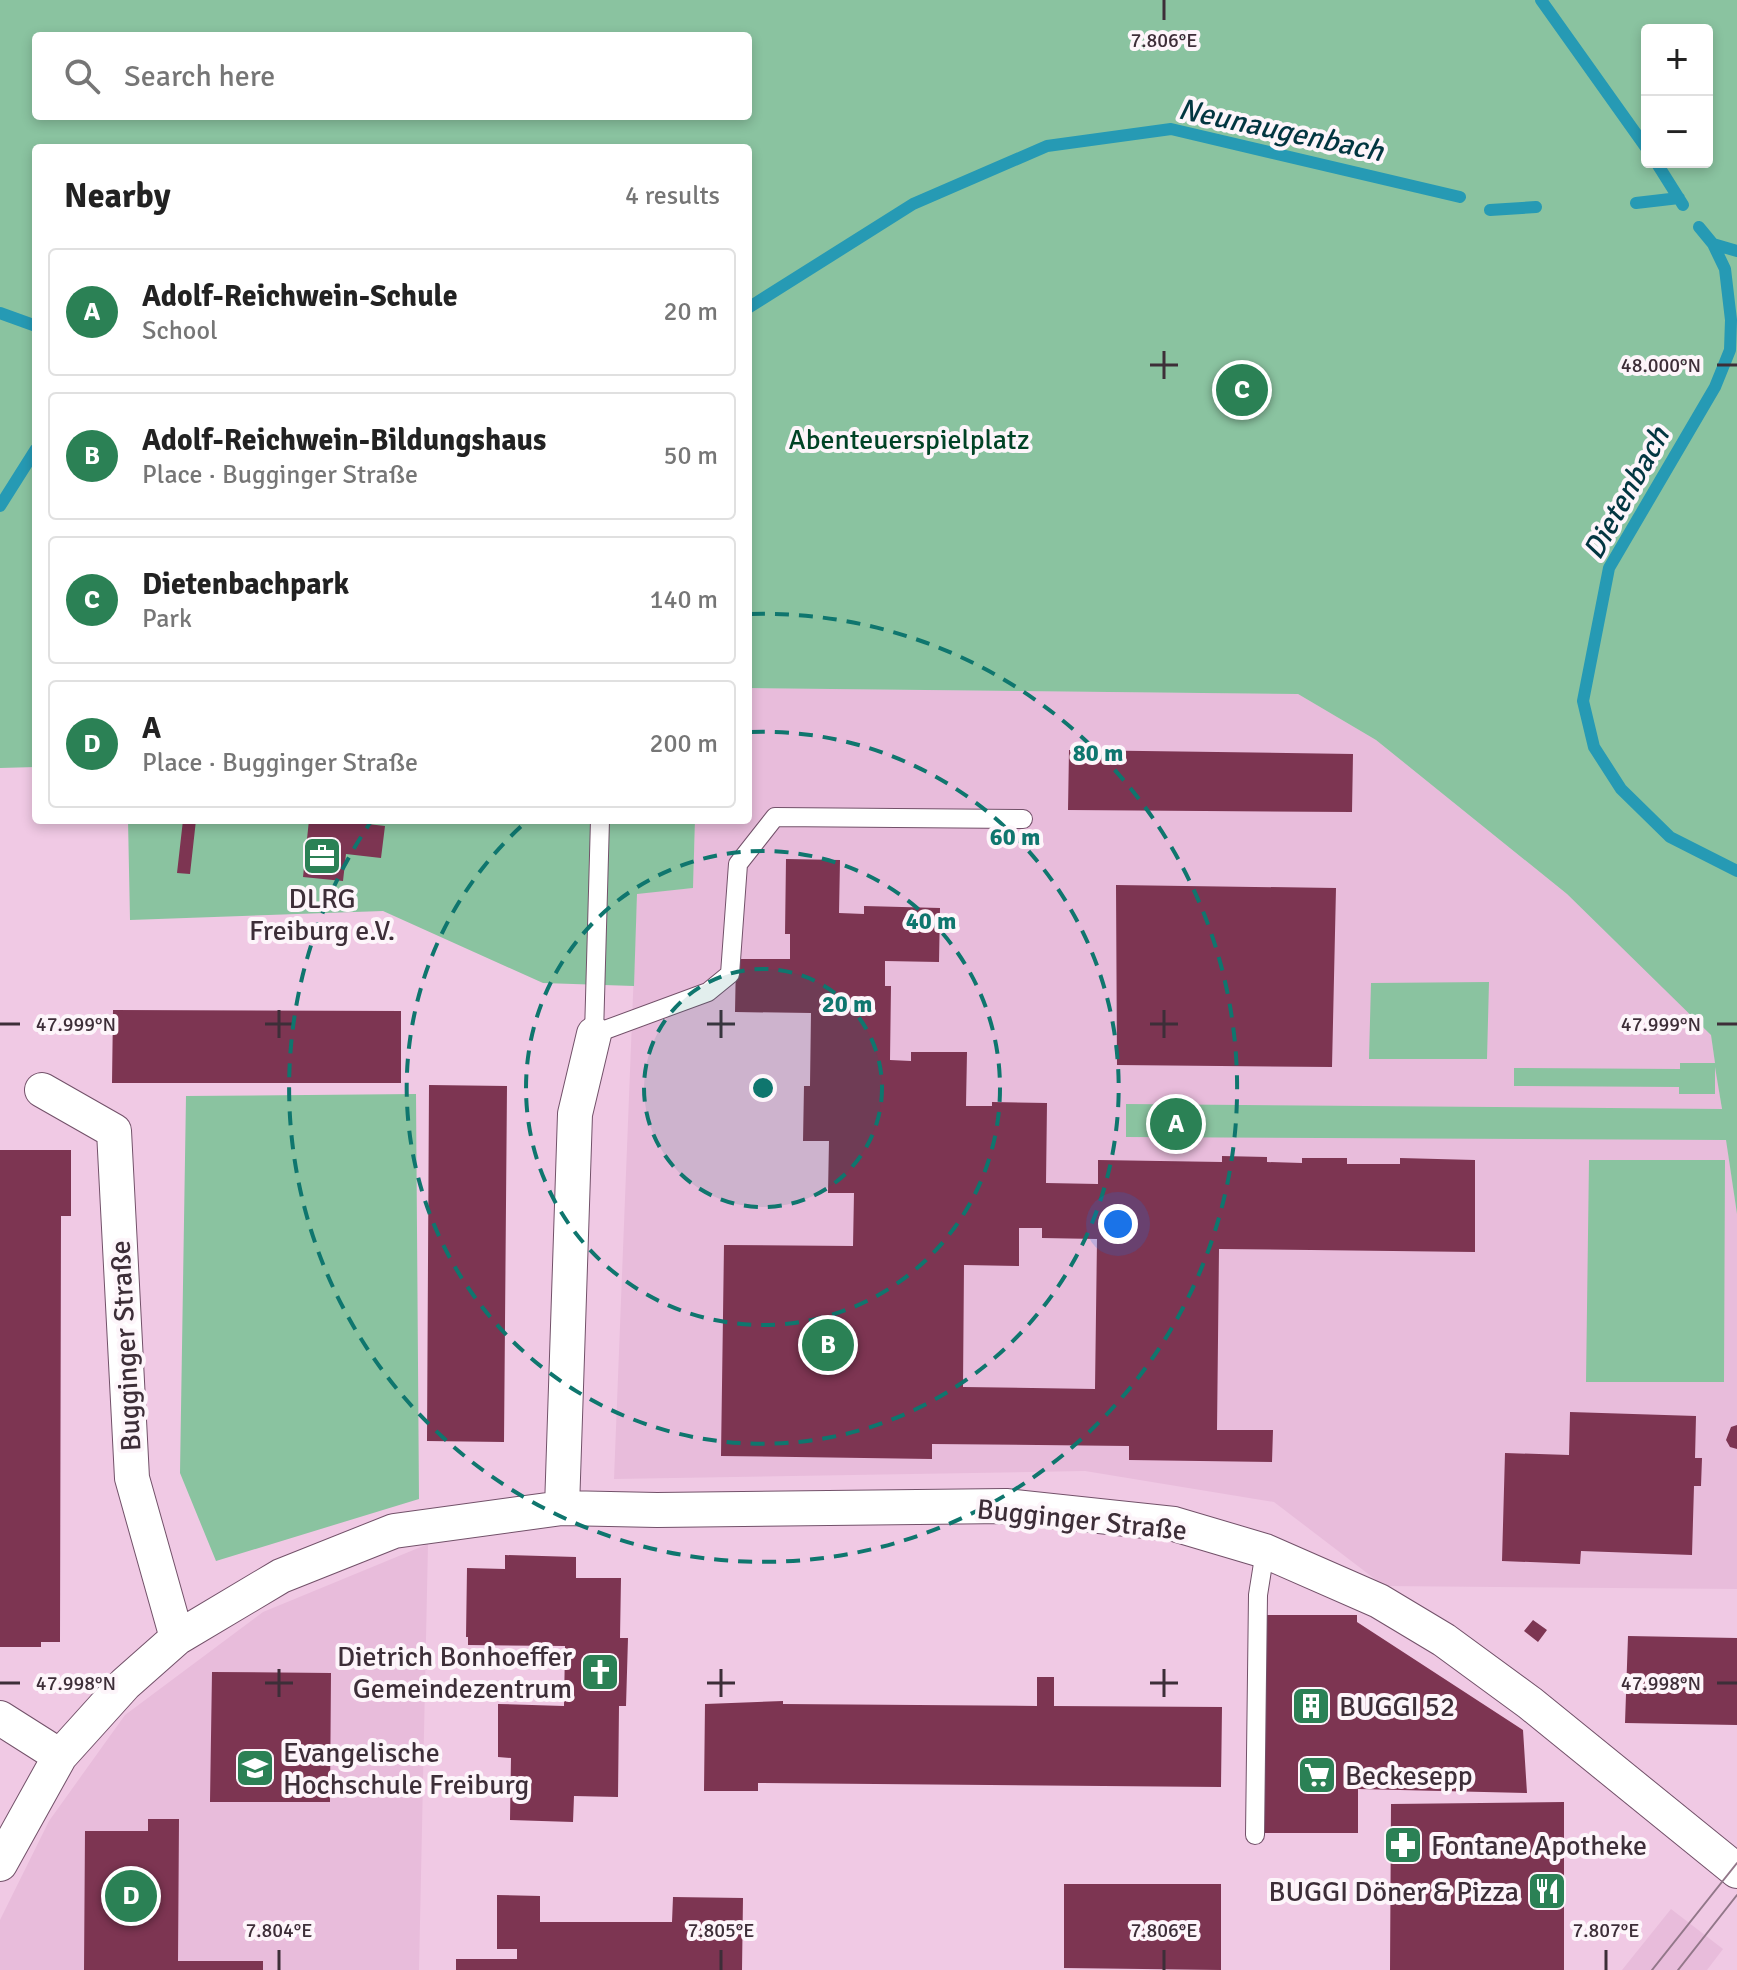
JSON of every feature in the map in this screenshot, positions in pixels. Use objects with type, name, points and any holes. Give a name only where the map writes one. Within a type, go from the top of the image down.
[{"type":"street","points":[[562,1508],[575,1114],[594,1034]]},
{"type":"street","name":"Bugginger Straße","points":[[42,1090],[114,1131],[132,1478],[177,1638]]},
{"type":"street","name":"Bugginger Straße","points":[[0,1864],[60,1756],[125,1684],[177,1638],[281,1576],[394,1531],[562,1508],[657,1510],[1006,1506],[1174,1524],[1265,1551],[1379,1601],[1444,1640],[1530,1703],[1737,1871]]},
{"type":"street","points":[[0,1718],[60,1756]]},
{"type":"lane","points":[[600,824],[594,1034],[708,992],[730,974],[738,864],[775,817],[1023,819]]},
{"type":"lane","points":[[1255,1835],[1258,1595],[1265,1551]]},
{"type":"shaded area","points":[[752,688],[1298,694],[1376,740],[1567,894],[1711,1034],[1737,1214],[1737,1589],[1384,1586],[1274,1502],[1085,1471],[614,1479],[637,893],[693,888],[695,824],[752,824]]},
{"type":"shaded area","name":"Evangelische Hochschule Freiburg","points":[[428,1544],[419,1970],[0,1970],[0,1920],[49,1821],[125,1715],[263,1612]]},
{"type":"shaded area","points":[[1671,1909],[1723,1949],[1707,1970],[1622,1970]]},
{"type":"green space","name":"Abenteuerspielplatz","points":[[0,0],[1737,0],[1737,1214],[1726,1140],[1126,1137],[1126,1104],[1722,1109],[1715,1067],[1715,1094],[1679,1094],[1679,1087],[1514,1086],[1514,1068],[1680,1069],[1680,1063],[1715,1063],[1711,1035],[1567,894],[1376,740],[1298,694],[752,688],[752,144],[32,144],[32,767],[0,768]]},
{"type":"green space","points":[[128,824],[695,824],[693,888],[637,894],[634,986],[543,983],[383,911],[130,920]]},
{"type":"green space","points":[[1489,982],[1487,1059],[1369,1059],[1371,983]]},
{"type":"green space","points":[[416,1094],[419,1499],[216,1561],[180,1473],[186,1096]]},
{"type":"green space","points":[[1589,1160],[1725,1160],[1724,1382],[1586,1382]]},
{"type":"building","points":[[1069,750],[1353,754],[1352,812],[1068,810]]},
{"type":"building","points":[[183,824],[196,824],[190,874],[177,873]]},
{"type":"building","points":[[309,824],[385,826],[381,858],[346,854],[343,881],[303,877]]},
{"type":"building","points":[[786,859],[840,860],[839,913],[864,914],[864,906],[940,908],[939,962],[885,961],[885,986],[891,986],[890,1060],[911,1061],[911,1052],[967,1052],[966,1106],[992,1106],[992,1102],[1047,1103],[1046,1183],[1098,1184],[1098,1160],[1222,1162],[1222,1156],[1267,1157],[1267,1162],[1302,1163],[1302,1158],[1347,1158],[1347,1164],[1400,1164],[1400,1158],[1475,1160],[1475,1252],[1219,1249],[1217,1430],[1273,1430],[1272,1462],[1129,1460],[1129,1446],[932,1444],[932,1459],[721,1456],[724,1245],[853,1246],[854,1193],[828,1193],[829,1141],[803,1141],[804,1086],[810,1086],[811,1013],[735,1012],[736,959],[790,959],[790,934],[785,934]],"holes":[[[1019,1228],[1042,1228],[1042,1238],[1097,1239],[1095,1389],[963,1387],[964,1265],[1019,1266]]]},
{"type":"building","points":[[1116,885],[1336,888],[1332,1067],[1117,1065]]},
{"type":"building","points":[[113,1010],[401,1011],[401,1083],[112,1083]]},
{"type":"building","points":[[429,1085],[507,1086],[504,1442],[427,1441]]},
{"type":"building","points":[[0,1150],[71,1150],[71,1216],[61,1216],[60,1642],[41,1642],[41,1647],[0,1647]]},
{"type":"building","points":[[1570,1412],[1696,1416],[1695,1458],[1702,1458],[1701,1486],[1694,1486],[1692,1555],[1581,1551],[1580,1564],[1502,1561],[1505,1453],[1569,1455]]},
{"type":"building","points":[[1737,1425],[1737,1449],[1730,1447],[1726,1440],[1731,1427]]},
{"type":"building","name":"Dietrich Bonhoeffer Gemeindezentrum","points":[[505,1555],[576,1557],[576,1578],[621,1578],[620,1638],[628,1638],[626,1706],[619,1706],[618,1797],[574,1796],[573,1822],[510,1820],[511,1758],[498,1757],[498,1704],[564,1706],[565,1646],[468,1645],[467,1568],[505,1569]]},
{"type":"building","points":[[1263,1615],[1357,1615],[1357,1622],[1523,1730],[1527,1793],[1358,1789],[1358,1833],[1265,1833]]},
{"type":"building","points":[[1533,1620],[1547,1630],[1538,1642],[1524,1631]]},
{"type":"building","points":[[1628,1636],[1737,1638],[1737,1725],[1625,1723]]},
{"type":"building","points":[[212,1672],[331,1673],[330,1802],[210,1802]]},
{"type":"building","points":[[1037,1677],[1054,1677],[1054,1706],[1222,1707],[1221,1787],[758,1783],[758,1791],[704,1791],[705,1704],[783,1701],[783,1704],[1037,1706]]},
{"type":"building","points":[[1564,1802],[1564,1970],[1390,1970],[1391,1804]]},
{"type":"building","points":[[148,1819],[179,1819],[178,1961],[263,1961],[263,1970],[84,1970],[85,1831],[148,1831]]},
{"type":"building","points":[[1064,1884],[1221,1884],[1221,1970],[1064,1968]]},
{"type":"building","points":[[497,1895],[540,1896],[540,1922],[672,1922],[673,1897],[743,1898],[742,1970],[456,1970],[456,1959],[517,1959],[517,1949],[497,1949]]},
{"type":"waterway","name":"Dietenbach","points":[[1541,0],[1641,141]]},
{"type":"waterway","name":"Neunaugenbach","points":[[752,305],[913,204],[1047,146],[1171,129],[1460,197]]},
{"type":"waterway","name":"Dietenbach","points":[[1660,168],[1683,205]]},
{"type":"waterway","name":"Neunaugenbach","points":[[1636,203],[1679,198]]},
{"type":"waterway","name":"Neunaugenbach","points":[[1490,210],[1536,207]]},
{"type":"waterway","name":"Dietenbach","points":[[1699,227],[1713,244],[1725,269],[1731,320],[1730,350],[1715,387],[1609,568],[1583,701],[1594,747],[1621,789],[1670,837],[1737,871]]},
{"type":"waterway","points":[[1713,244],[1737,251]]},
{"type":"waterway","points":[[0,313],[32,325]]},
{"type":"waterway","name":"Neunaugenbach","points":[[0,506],[32,455]]},
{"type":"tram line","points":[[1652,1970],[1737,1863]]},
{"type":"tram line","points":[[1678,1970],[1737,1895]]},
{"type":"place","name":"Dietenbachpark","points":[[1242,390]]},
{"type":"place","name":"DLRG Freiburg e.V.","points":[[322,856]]},
{"type":"place","name":"Adolf-Reichwein-Schule","points":[[1176,1124]]},
{"type":"place","name":"Adolf-Reichwein-Bildungshaus","points":[[828,1345]]},
{"type":"place","name":"Dietrich Bonhoeffer Gemeindezentrum","points":[[600,1672]]},
{"type":"place","name":"BUGGI 52","points":[[1311,1706]]},
{"type":"place","name":"Evangelische Hochschule Freiburg","points":[[255,1768]]},
{"type":"place","name":"Beckesepp","points":[[1317,1775]]},
{"type":"place","name":"Fontane Apotheke","points":[[1403,1845]]},
{"type":"place","name":"BUGGI Döner & Pizza","points":[[1547,1891]]},
{"type":"place","name":"A","points":[[131,1896]]}]
